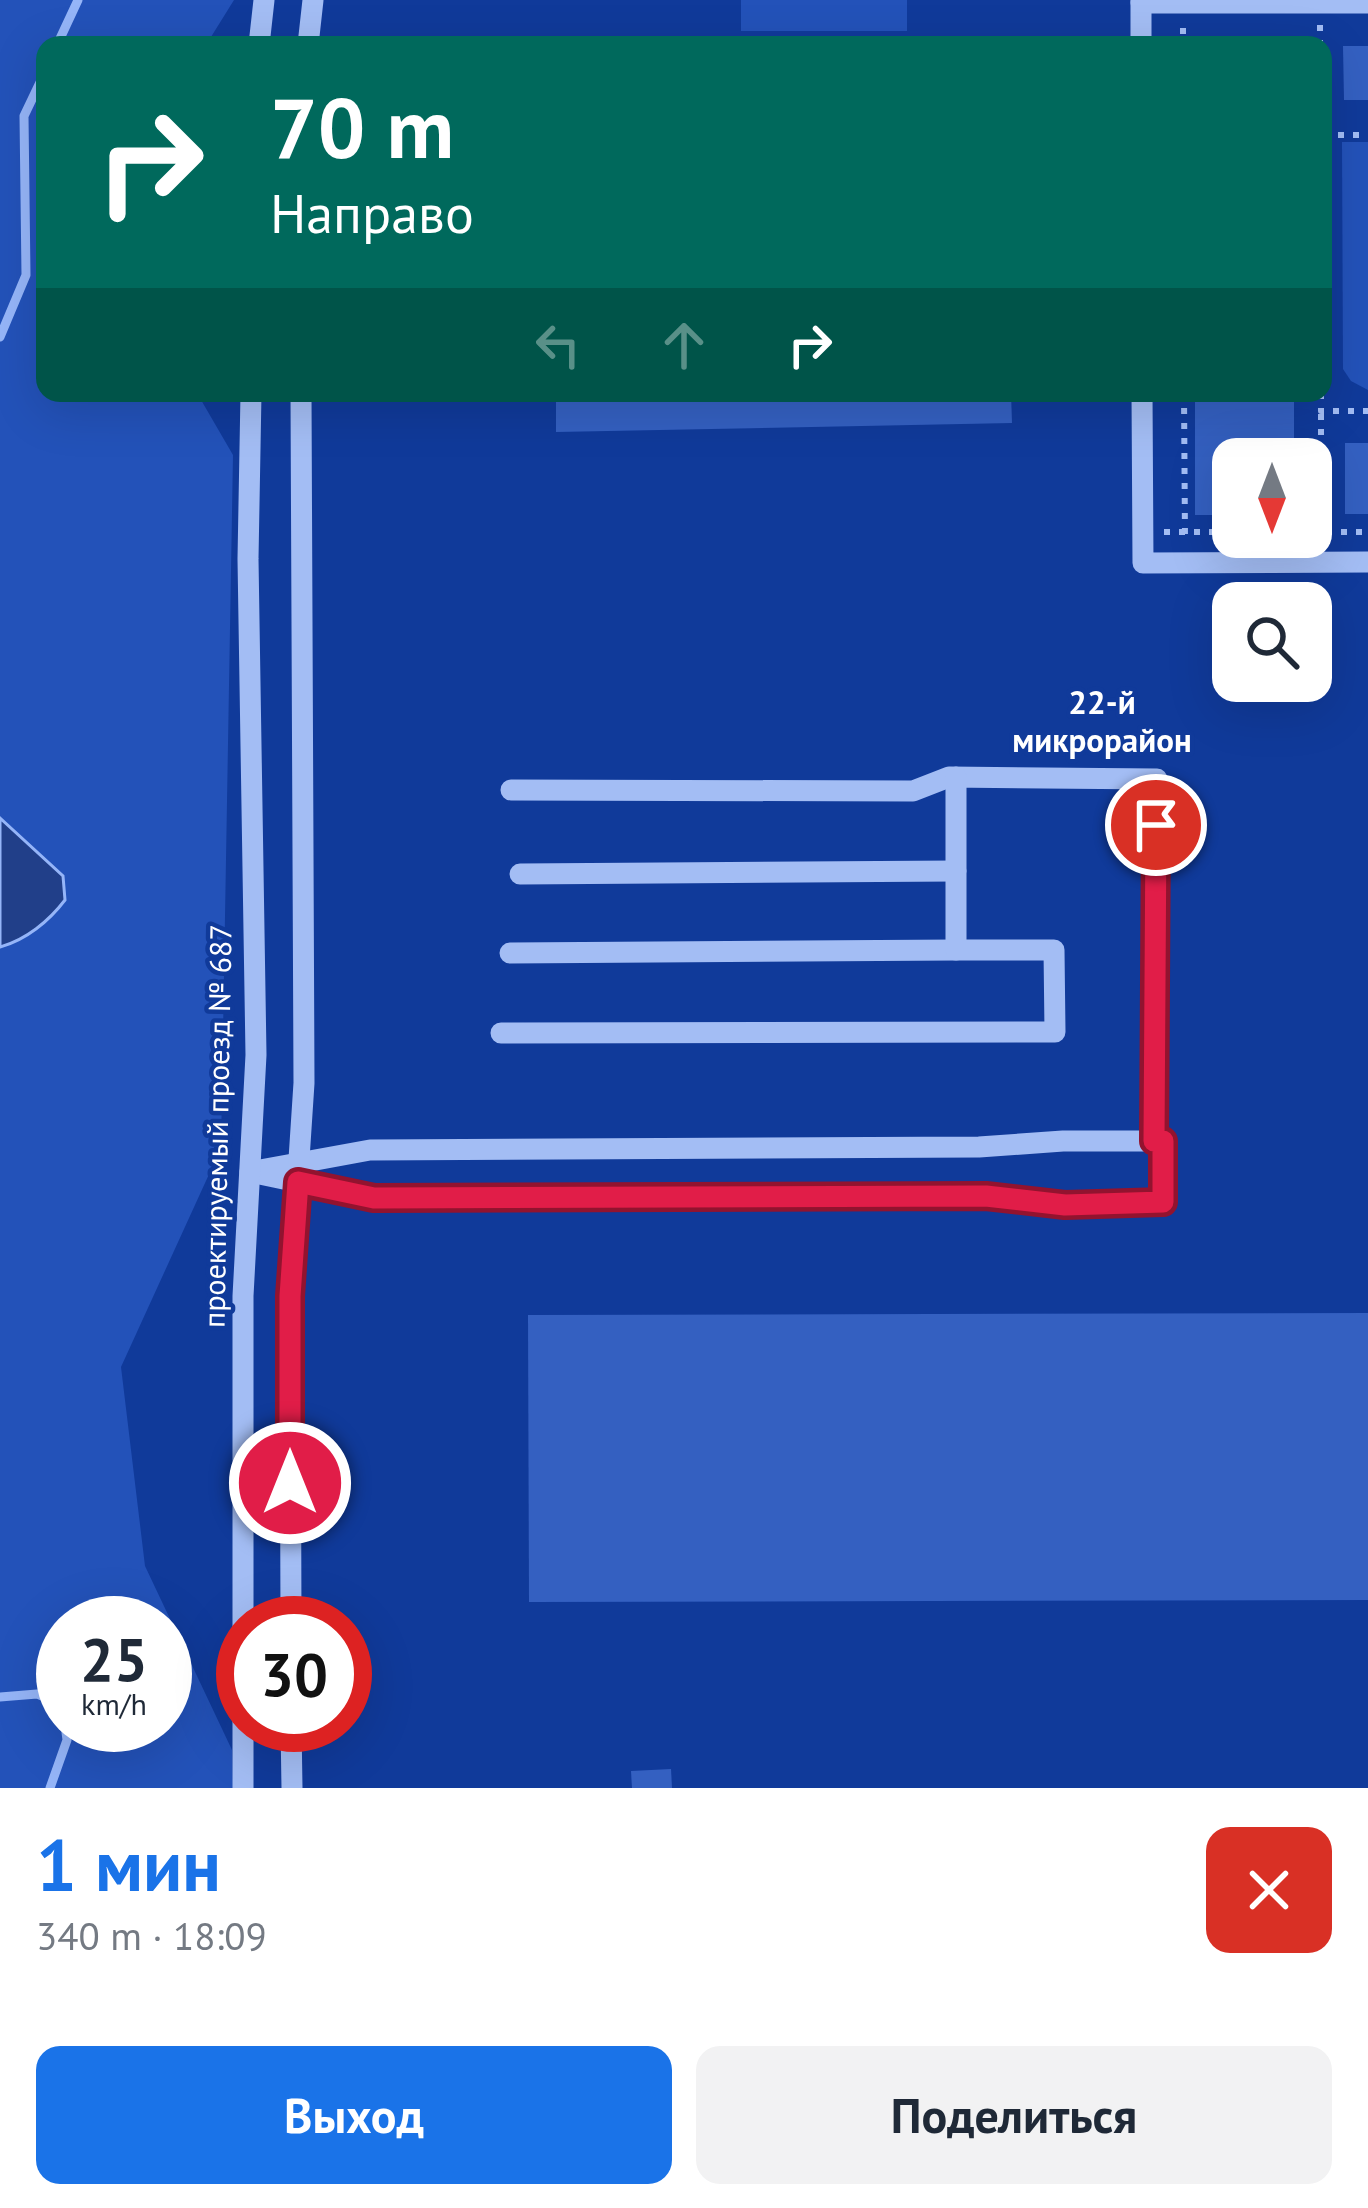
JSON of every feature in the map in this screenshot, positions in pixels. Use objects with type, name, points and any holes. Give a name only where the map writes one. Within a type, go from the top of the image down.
[{"type":"street","points":[[260,36],[264,0]]},
{"type":"street","points":[[309,36],[313,0]]},
{"type":"street","points":[[1141,36],[1141,2],[1368,3]]},
{"type":"street","name":"проектируемый проезд № 687","points":[[243,1788],[243,1296],[256,1055],[248,560],[251,402]]},
{"type":"street","points":[[291,1596],[290,1296],[304,1083],[301,402]]},
{"type":"street","points":[[1142,402],[1143,562],[1368,562]]},
{"type":"street","points":[[511,790],[913,791],[950,777],[1157,779],[1154,1141]]},
{"type":"street","points":[[956,777],[956,950]]},
{"type":"street","points":[[520,874],[956,871]]},
{"type":"street","points":[[501,1033],[1055,1032],[1054,950],[510,953]]},
{"type":"street","points":[[250,1172],[298,1172],[370,1150],[979,1147],[1163,1141],[1163,1202],[1065,1205],[986,1196],[374,1198],[298,1172]]},
{"type":"street","points":[[292,1752],[292,1788]]},
{"type":"path","points":[[1332,135],[1368,135]]},
{"type":"path","points":[[1184,402],[1185,562]]},
{"type":"path","points":[[1322,402],[1322,438]]},
{"type":"path","points":[[1322,411],[1368,411]]},
{"type":"path","points":[[1143,532],[1212,532]]},
{"type":"path","points":[[1332,532],[1368,532]]},
{"type":"shaded area","points":[[0,0],[234,0],[212,36],[36,36],[36,402],[202,402],[233,455],[221,1148],[121,1367],[145,1566],[159,1596],[36,1596],[36,1752],[192,1752],[192,1665],[216,1716],[216,1752],[232,1752],[233,1788],[0,1788]]},
{"type":"shaded area","points":[[741,0],[907,0],[907,31],[741,31]]},
{"type":"shaded area","points":[[1342,142],[1368,142],[1368,390],[1351,381],[1343,369]]},
{"type":"shaded area","points":[[0,818],[63,876],[65,900],[36,929],[0,947]]},
{"type":"building","points":[[1343,46],[1368,46],[1368,100],[1344,100]]},
{"type":"building","points":[[556,402],[1011,402],[1012,423],[556,432]]},
{"type":"building","points":[[1195,402],[1294,402],[1294,438],[1212,438],[1212,515],[1195,515]]},
{"type":"building","points":[[1345,443],[1368,443],[1368,514],[1345,514]]},
{"type":"building","points":[[1368,1313],[1368,1600],[529,1602],[528,1315]]},
{"type":"building","points":[[671,1769],[672,1788],[632,1788],[631,1771]]},
{"type":"waterway","points":[[61,36],[78,0]]},
{"type":"waterway","points":[[0,337],[26,275],[24,116],[36,91]]},
{"type":"waterway","points":[[0,1697],[36,1694]]},
{"type":"waterway","points":[[50,1788],[63,1752]]},
{"type":"district","name":"22-й микрорайон","points":[[1102,721]]},
{"type":"route","points":[[290,1483],[290,1296],[298,1182],[374,1198],[986,1196],[1065,1205],[1163,1202],[1163,1141],[1154,1141],[1156,825]]}]
